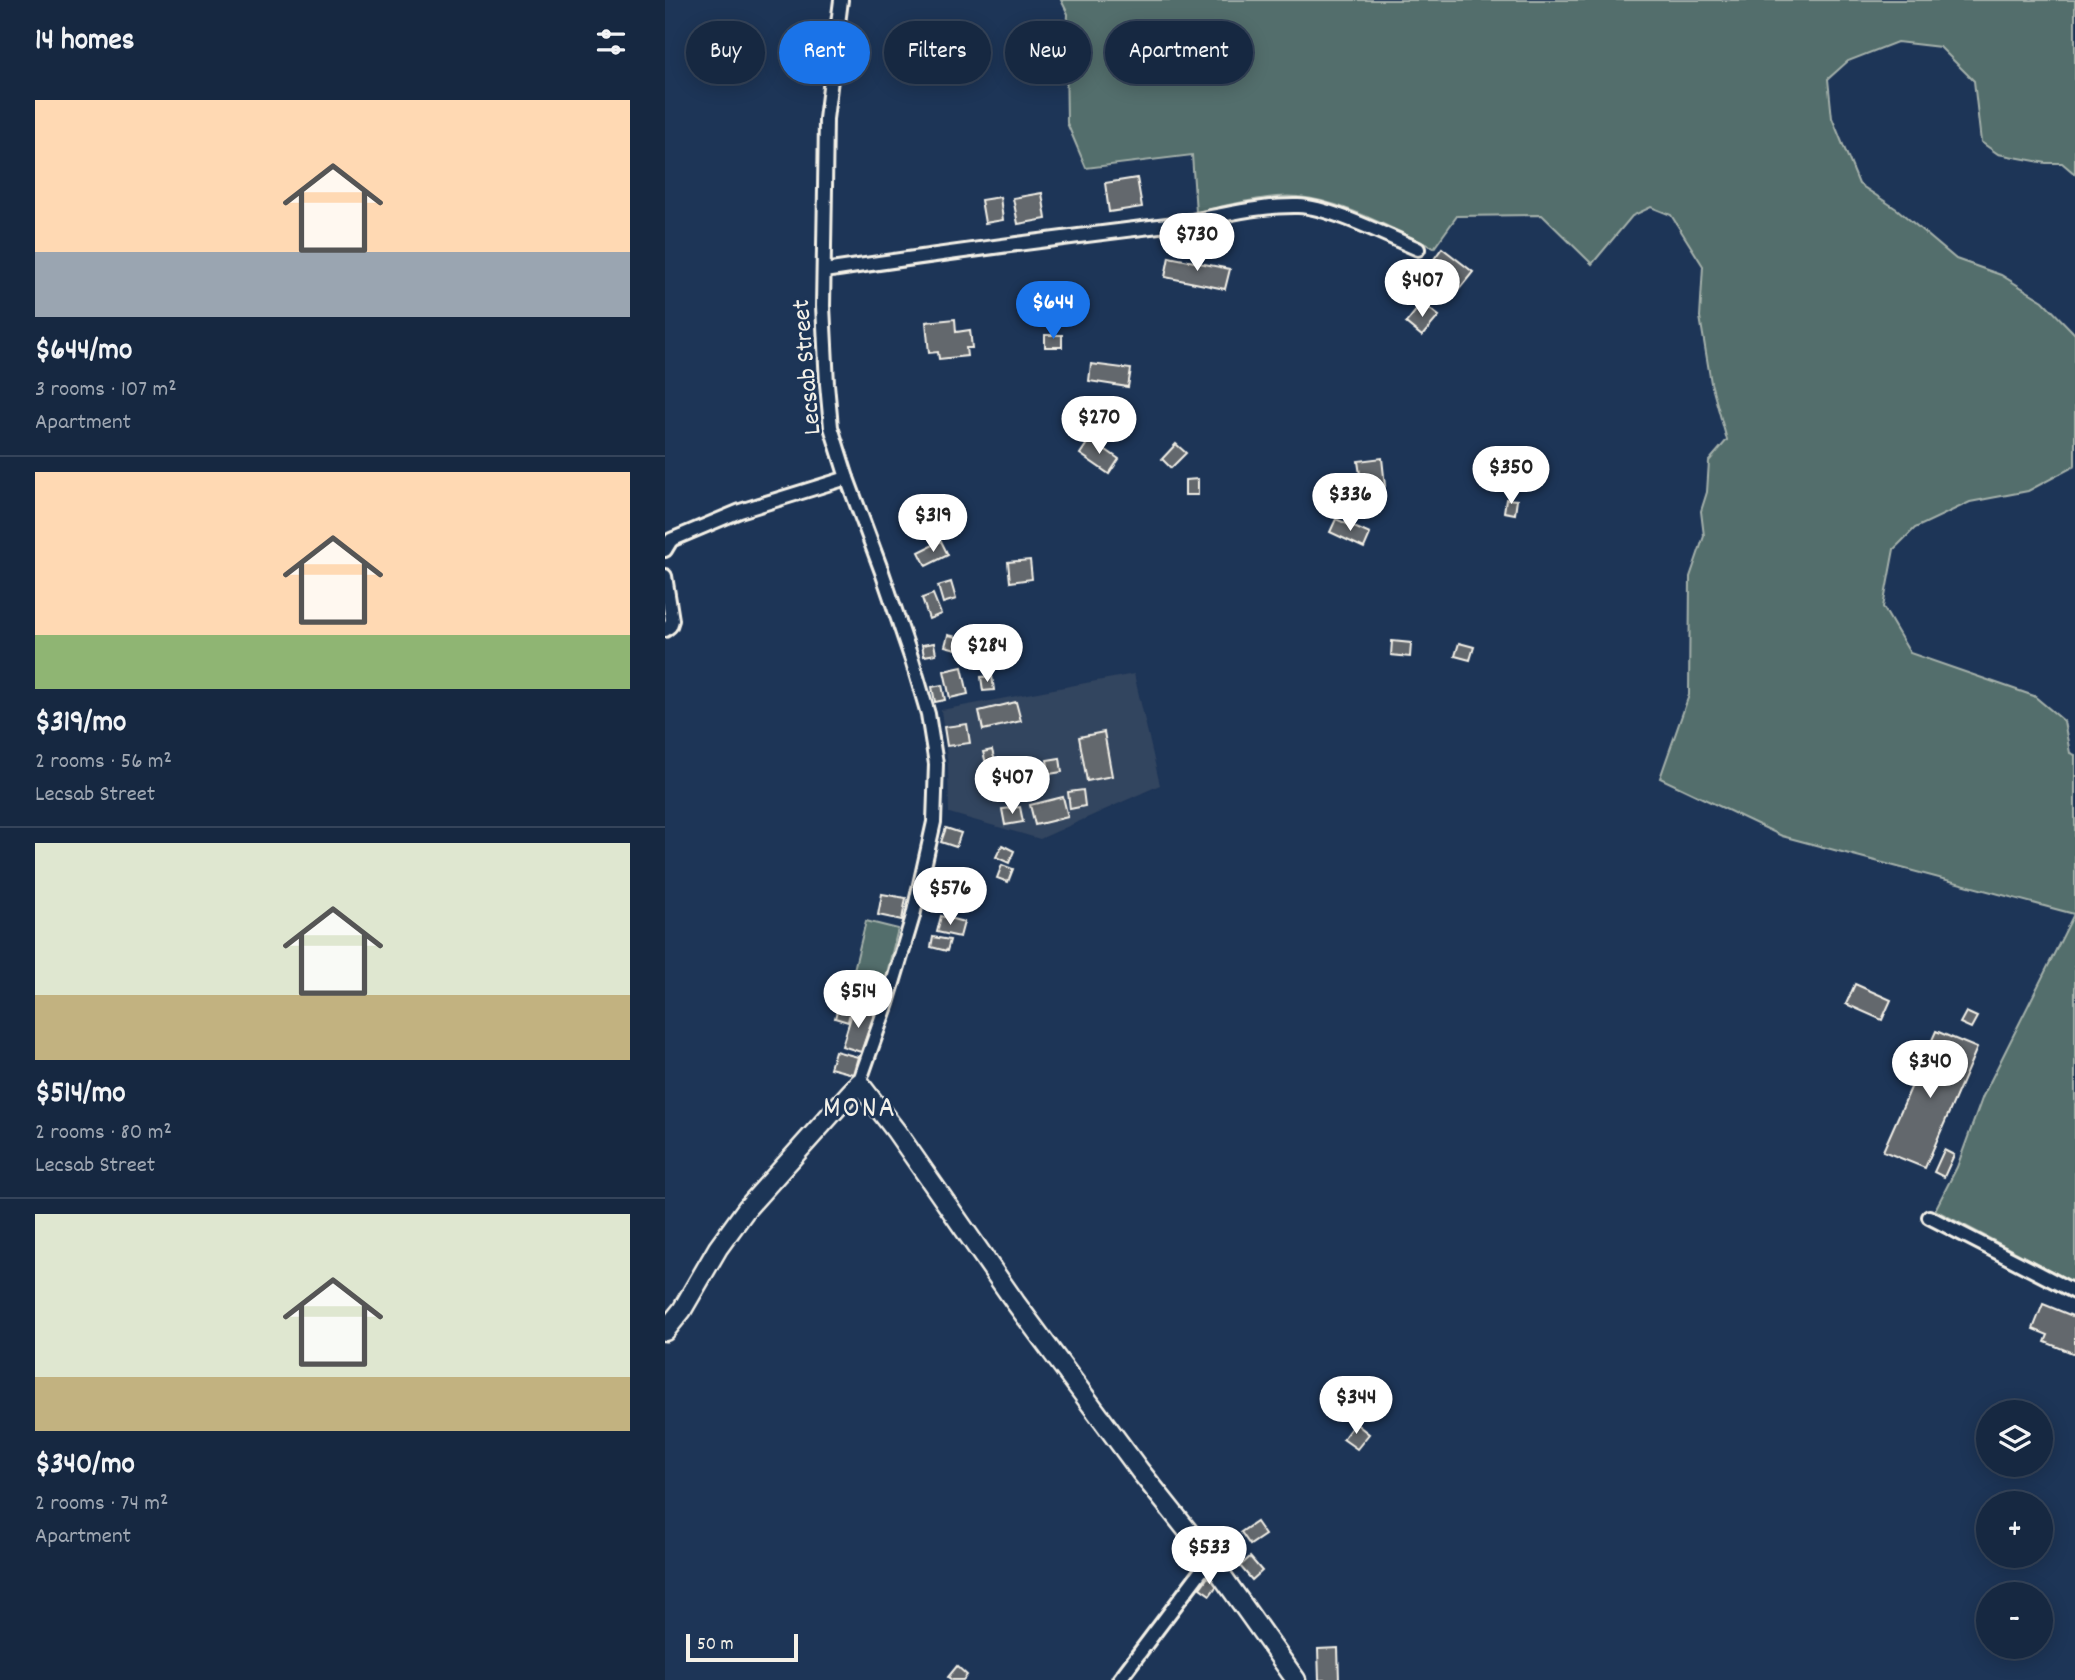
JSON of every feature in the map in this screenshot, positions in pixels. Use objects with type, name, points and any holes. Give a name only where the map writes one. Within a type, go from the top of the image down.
[{"type":"street","name":"Lecsab Street","points":[[841,0],[826,120],[824,271],[831,427],[915,671],[928,714],[936,764],[934,822],[913,916],[859,1083]]},
{"type":"street","points":[[824,271],[1171,224],[1258,209],[1299,206],[1338,216],[1418,249]]},
{"type":"street","points":[[665,550],[671,540],[719,520],[848,478]]},
{"type":"street","points":[[665,576],[672,620],[665,630]]},
{"type":"street","points":[[665,1331],[682,1310],[718,1248],[747,1208],[859,1083],[896,1131],[1015,1303],[1140,1471],[1210,1559],[1296,1680]]},
{"type":"street","points":[[1929,1217],[2075,1292]]},
{"type":"street","points":[[1119,1680],[1210,1559]]},
{"type":"shaded area","points":[[1134,674],[1160,785],[1040,839],[949,813],[948,766],[941,710]]},
{"type":"green space","points":[[1061,0],[2075,0],[2075,174],[2062,163],[2046,163],[1998,154],[1981,142],[1974,81],[1940,47],[1897,42],[1848,61],[1828,79],[1832,118],[1859,184],[1898,210],[1956,259],[2001,275],[2043,301],[2075,334],[2075,466],[2028,491],[1970,502],[1915,528],[1894,549],[1883,607],[1910,653],[2034,696],[2064,721],[2070,753],[2075,755],[2075,1283],[1935,1210],[1957,1167],[1983,1096],[2074,914],[1782,836],[1660,778],[1689,695],[1690,577],[1704,536],[1701,511],[1707,492],[1709,461],[1727,440],[1711,383],[1700,317],[1703,266],[1671,215],[1651,207],[1632,216],[1592,264],[1542,215],[1457,216],[1434,248],[1367,217],[1315,199],[1274,197],[1196,212],[1192,155],[1086,168],[1067,123],[1066,84],[1091,84],[1091,21],[1068,21],[1068,14]]},
{"type":"green space","points":[[866,921],[898,929],[881,997],[849,990]]},
{"type":"building","points":[[1137,178],[1142,207],[1109,212],[1105,183]]},
{"type":"building","points":[[1042,193],[1046,219],[1018,224],[1013,198]]},
{"type":"building","points":[[1000,197],[1003,220],[985,223],[981,200]]},
{"type":"building","points":[[1442,248],[1473,272],[1452,298],[1431,282],[1443,266],[1434,259]]},
{"type":"building","points":[[1169,257],[1230,269],[1225,289],[1165,277]]},
{"type":"building","points":[[1422,303],[1439,316],[1422,336],[1406,323]]},
{"type":"building","points":[[955,319],[956,332],[970,330],[972,348],[966,348],[967,356],[939,359],[938,352],[929,353],[926,322]]},
{"type":"building","points":[[1045,335],[1062,335],[1062,347],[1045,347]]},
{"type":"building","points":[[1091,364],[1131,369],[1128,387],[1089,381]]},
{"type":"building","points":[[1090,439],[1119,459],[1109,474],[1080,454]]},
{"type":"building","points":[[1176,444],[1186,453],[1171,468],[1162,459]]},
{"type":"building","points":[[1382,458],[1385,486],[1362,488],[1358,461]]},
{"type":"building","points":[[1198,479],[1198,495],[1185,495],[1185,480]]},
{"type":"building","points":[[1506,499],[1517,500],[1515,514],[1504,512]]},
{"type":"building","points":[[1336,519],[1370,534],[1364,548],[1330,532]]},
{"type":"building","points":[[941,541],[948,555],[926,566],[919,552]]},
{"type":"building","points":[[1030,560],[1032,579],[1010,582],[1008,562]]},
{"type":"building","points":[[951,582],[956,599],[943,603],[938,586]]},
{"type":"building","points":[[933,594],[941,614],[929,619],[922,598]]},
{"type":"building","points":[[948,635],[962,638],[960,650],[945,646]]},
{"type":"building","points":[[1392,641],[1411,643],[1410,657],[1391,655]]},
{"type":"building","points":[[934,643],[936,654],[924,656],[922,645]]},
{"type":"building","points":[[1459,643],[1474,647],[1470,660],[1455,656]]},
{"type":"building","points":[[962,667],[968,694],[950,698],[944,671]]},
{"type":"building","points":[[992,676],[994,690],[983,691],[981,677]]},
{"type":"building","points":[[942,685],[945,700],[935,702],[932,687]]},
{"type":"building","points":[[1016,702],[1021,721],[983,730],[979,711]]},
{"type":"building","points":[[967,724],[970,743],[947,746],[944,727]]},
{"type":"building","points":[[1104,732],[1112,776],[1087,781],[1079,737]]},
{"type":"building","points":[[992,750],[996,765],[987,767],[983,752]]},
{"type":"building","points":[[1060,758],[1062,772],[1049,774],[1047,760]]},
{"type":"building","points":[[1083,790],[1085,806],[1070,809],[1068,792]]},
{"type":"building","points":[[1063,797],[1068,817],[1035,825],[1030,805]]},
{"type":"building","points":[[1020,807],[1023,822],[1005,825],[1002,809]]},
{"type":"building","points":[[946,828],[961,833],[956,847],[941,842]]},
{"type":"building","points":[[1002,845],[1014,851],[1009,863],[996,857]]},
{"type":"building","points":[[1002,865],[1013,869],[1008,882],[997,878]]},
{"type":"building","points":[[882,894],[906,898],[902,920],[878,915]]},
{"type":"building","points":[[941,916],[964,922],[960,937],[937,932]]},
{"type":"building","points":[[933,937],[950,940],[947,951],[931,947]]},
{"type":"building","points":[[1855,984],[1891,1000],[1882,1020],[1846,1004]]},
{"type":"building","points":[[839,1004],[851,1007],[848,1022],[835,1018]]},
{"type":"building","points":[[854,1007],[874,1014],[861,1052],[842,1046]]},
{"type":"building","points":[[1966,1012],[1977,1017],[1971,1028],[1960,1023]]},
{"type":"building","points":[[1936,1031],[1977,1048],[1925,1168],[1883,1151]]},
{"type":"building","points":[[835,1051],[858,1057],[853,1074],[830,1068]]},
{"type":"building","points":[[1944,1150],[1954,1155],[1944,1177],[1934,1172]]},
{"type":"building","points":[[2043,1304],[2075,1317],[2075,1354],[2045,1342],[2048,1335],[2033,1329]]},
{"type":"building","points":[[1355,1423],[1369,1434],[1357,1449],[1343,1439]]},
{"type":"building","points":[[1256,1522],[1265,1535],[1250,1545],[1241,1532]]},
{"type":"building","points":[[1232,1536],[1242,1556],[1223,1565],[1213,1545]]},
{"type":"building","points":[[1250,1557],[1262,1571],[1252,1580],[1240,1566]]},
{"type":"building","points":[[1208,1577],[1218,1584],[1210,1595],[1200,1588]]},
{"type":"building","points":[[1338,1648],[1339,1680],[1319,1680],[1318,1649]]},
{"type":"building","points":[[957,1666],[967,1675],[963,1680],[952,1680],[948,1677]]},
{"type":"district","name":"MONA","points":[[860,1110]]}]
